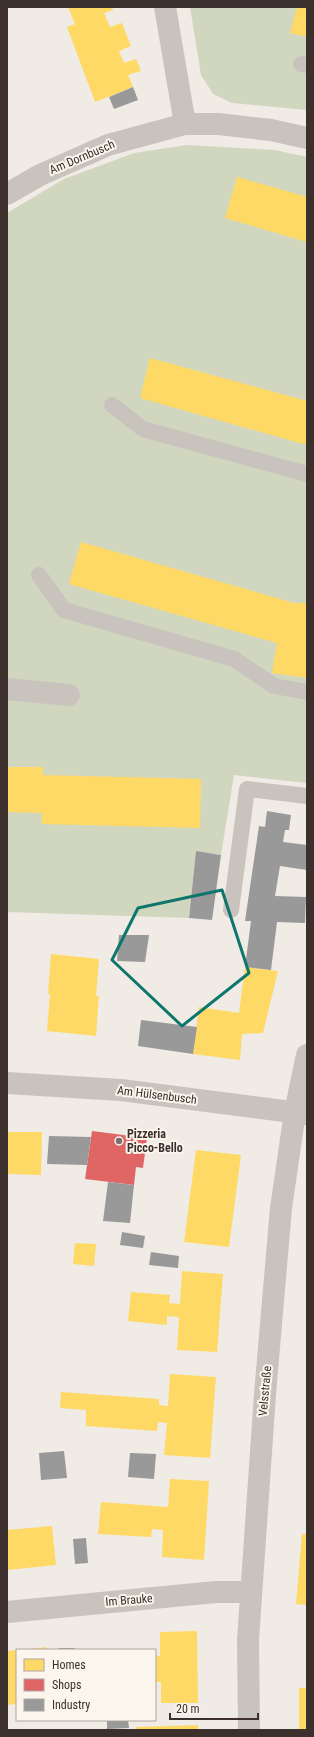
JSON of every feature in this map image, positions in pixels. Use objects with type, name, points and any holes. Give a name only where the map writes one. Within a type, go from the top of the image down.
[{"type":"street","points":[[165,7],[185,124]]},
{"type":"street","name":"Am Dornbusch","points":[[7,194],[40,175],[108,145],[185,124],[218,124],[271,130],[307,138]]},
{"type":"street","points":[[7,689],[69,695]]},
{"type":"street","name":"Velsstraße","points":[[249,1730],[248,1640],[265,1394],[281,1208],[301,1113],[307,1055]]},
{"type":"street","name":"Am Hülsenbusch","points":[[7,1083],[121,1090],[301,1113]]},
{"type":"street","name":"Im Brauke","points":[[7,1612],[216,1592],[251,1592]]},
{"type":"lane","points":[[112,405],[143,429],[307,474]]},
{"type":"lane","points":[[39,575],[64,610],[234,659],[274,686],[307,692]]},
{"type":"lane","points":[[231,910],[247,789],[307,796]]},
{"type":"highlighted area","points":[[222,890],[249,973],[182,1026],[112,960],[138,908]]},
{"type":"green space","points":[[190,7],[307,7],[307,110],[232,103],[213,94],[201,75]]},
{"type":"green space","points":[[187,145],[275,150],[307,157],[307,783],[234,775],[221,855],[196,851],[189,918],[7,912],[7,213],[64,179],[134,153]]},
{"type":"building: Homes","points":[[68,7],[112,7],[113,10],[104,13],[110,27],[122,23],[131,46],[119,51],[124,63],[136,59],[141,71],[128,75],[133,87],[95,102],[67,27],[75,24]]},
{"type":"building: Homes","points":[[297,7],[307,7],[307,37],[290,33]]},
{"type":"building: Homes","points":[[237,177],[307,197],[307,242],[225,218]]},
{"type":"building: Homes","points":[[150,358],[307,401],[307,445],[140,398]]},
{"type":"building: Homes","points":[[81,542],[294,603],[307,603],[307,678],[272,673],[277,643],[69,584]]},
{"type":"building: Homes","points":[[7,767],[43,767],[43,775],[201,779],[200,828],[42,824],[42,813],[7,812]]},
{"type":"building: Homes","points":[[51,954],[99,959],[96,996],[99,996],[96,1036],[47,1031]]},
{"type":"building: Homes","points":[[245,967],[278,971],[263,1033],[242,1034],[240,1060],[193,1054],[199,1007],[239,1013]]},
{"type":"building: Homes","points":[[7,1132],[42,1132],[41,1175],[7,1174]]},
{"type":"building: Homes","points":[[196,1150],[241,1155],[229,1247],[184,1242]]},
{"type":"building: Homes","points":[[75,1243],[96,1244],[94,1266],[73,1264]]},
{"type":"building: Homes","points":[[182,1271],[223,1274],[217,1352],[177,1350],[179,1317],[167,1316],[167,1325],[128,1321],[131,1292],[170,1295],[169,1303],[180,1304]]},
{"type":"building: Homes","points":[[170,1374],[216,1377],[210,1458],[164,1455],[167,1423],[158,1422],[157,1431],[86,1426],[86,1410],[60,1408],[61,1392],[159,1399],[159,1405],[168,1406]]},
{"type":"building: Homes","points":[[170,1479],[209,1481],[204,1560],[162,1557],[163,1530],[152,1529],[151,1537],[98,1534],[101,1502],[168,1507]]},
{"type":"building: Homes","points":[[52,1526],[56,1565],[7,1570],[7,1530]]},
{"type":"building: Homes","points":[[302,1534],[307,1534],[307,1605],[296,1604]]},
{"type":"building: Homes","points":[[197,1631],[198,1703],[161,1703],[161,1682],[156,1682],[156,1656],[160,1656],[160,1632]]},
{"type":"building: Homes","points":[[46,1647],[46,1649],[29,1649]]},
{"type":"building: Homes","points":[[16,1650],[16,1704],[7,1705],[7,1651]]},
{"type":"building: Homes","points":[[299,1688],[307,1688],[307,1730],[299,1730]]},
{"type":"building: Homes","points":[[198,1725],[198,1730],[136,1730],[136,1727]]},
{"type":"building: Shops","points":[[92,1131],[147,1138],[143,1168],[136,1167],[134,1185],[85,1179]]},
{"type":"building: Industry","points":[[133,87],[138,100],[114,109],[109,97]]},
{"type":"building: Industry","points":[[267,811],[291,815],[289,830],[285,830],[283,842],[307,845],[307,870],[280,866],[275,896],[306,897],[305,923],[277,922],[271,970],[245,967],[251,921],[245,921],[259,826],[265,827]]},
{"type":"building: Industry","points":[[196,851],[221,855],[212,920],[189,918]]},
{"type":"building: Industry","points":[[119,935],[149,935],[145,962],[117,961]]},
{"type":"building: Industry","points":[[141,1020],[197,1027],[193,1054],[138,1046]]},
{"type":"building: Industry","points":[[49,1136],[91,1137],[87,1165],[47,1164]]},
{"type":"building: Industry","points":[[108,1182],[134,1185],[130,1223],[103,1221]]},
{"type":"building: Industry","points":[[122,1232],[145,1236],[143,1248],[120,1245]]},
{"type":"building: Industry","points":[[151,1252],[179,1256],[178,1268],[149,1265]]},
{"type":"building: Industry","points":[[64,1451],[67,1478],[41,1480],[39,1453]]},
{"type":"building: Industry","points":[[130,1453],[156,1454],[154,1479],[128,1477]]},
{"type":"building: Industry","points":[[86,1538],[88,1563],[75,1564],[73,1539]]},
{"type":"building: Industry","points":[[59,1648],[75,1648],[75,1649]]},
{"type":"building: Industry","points":[[107,1721],[128,1721],[129,1728],[107,1729]]},
{"type":"place","name":"Pizzeria Picco-Bello","points":[[119,1141]]}]
